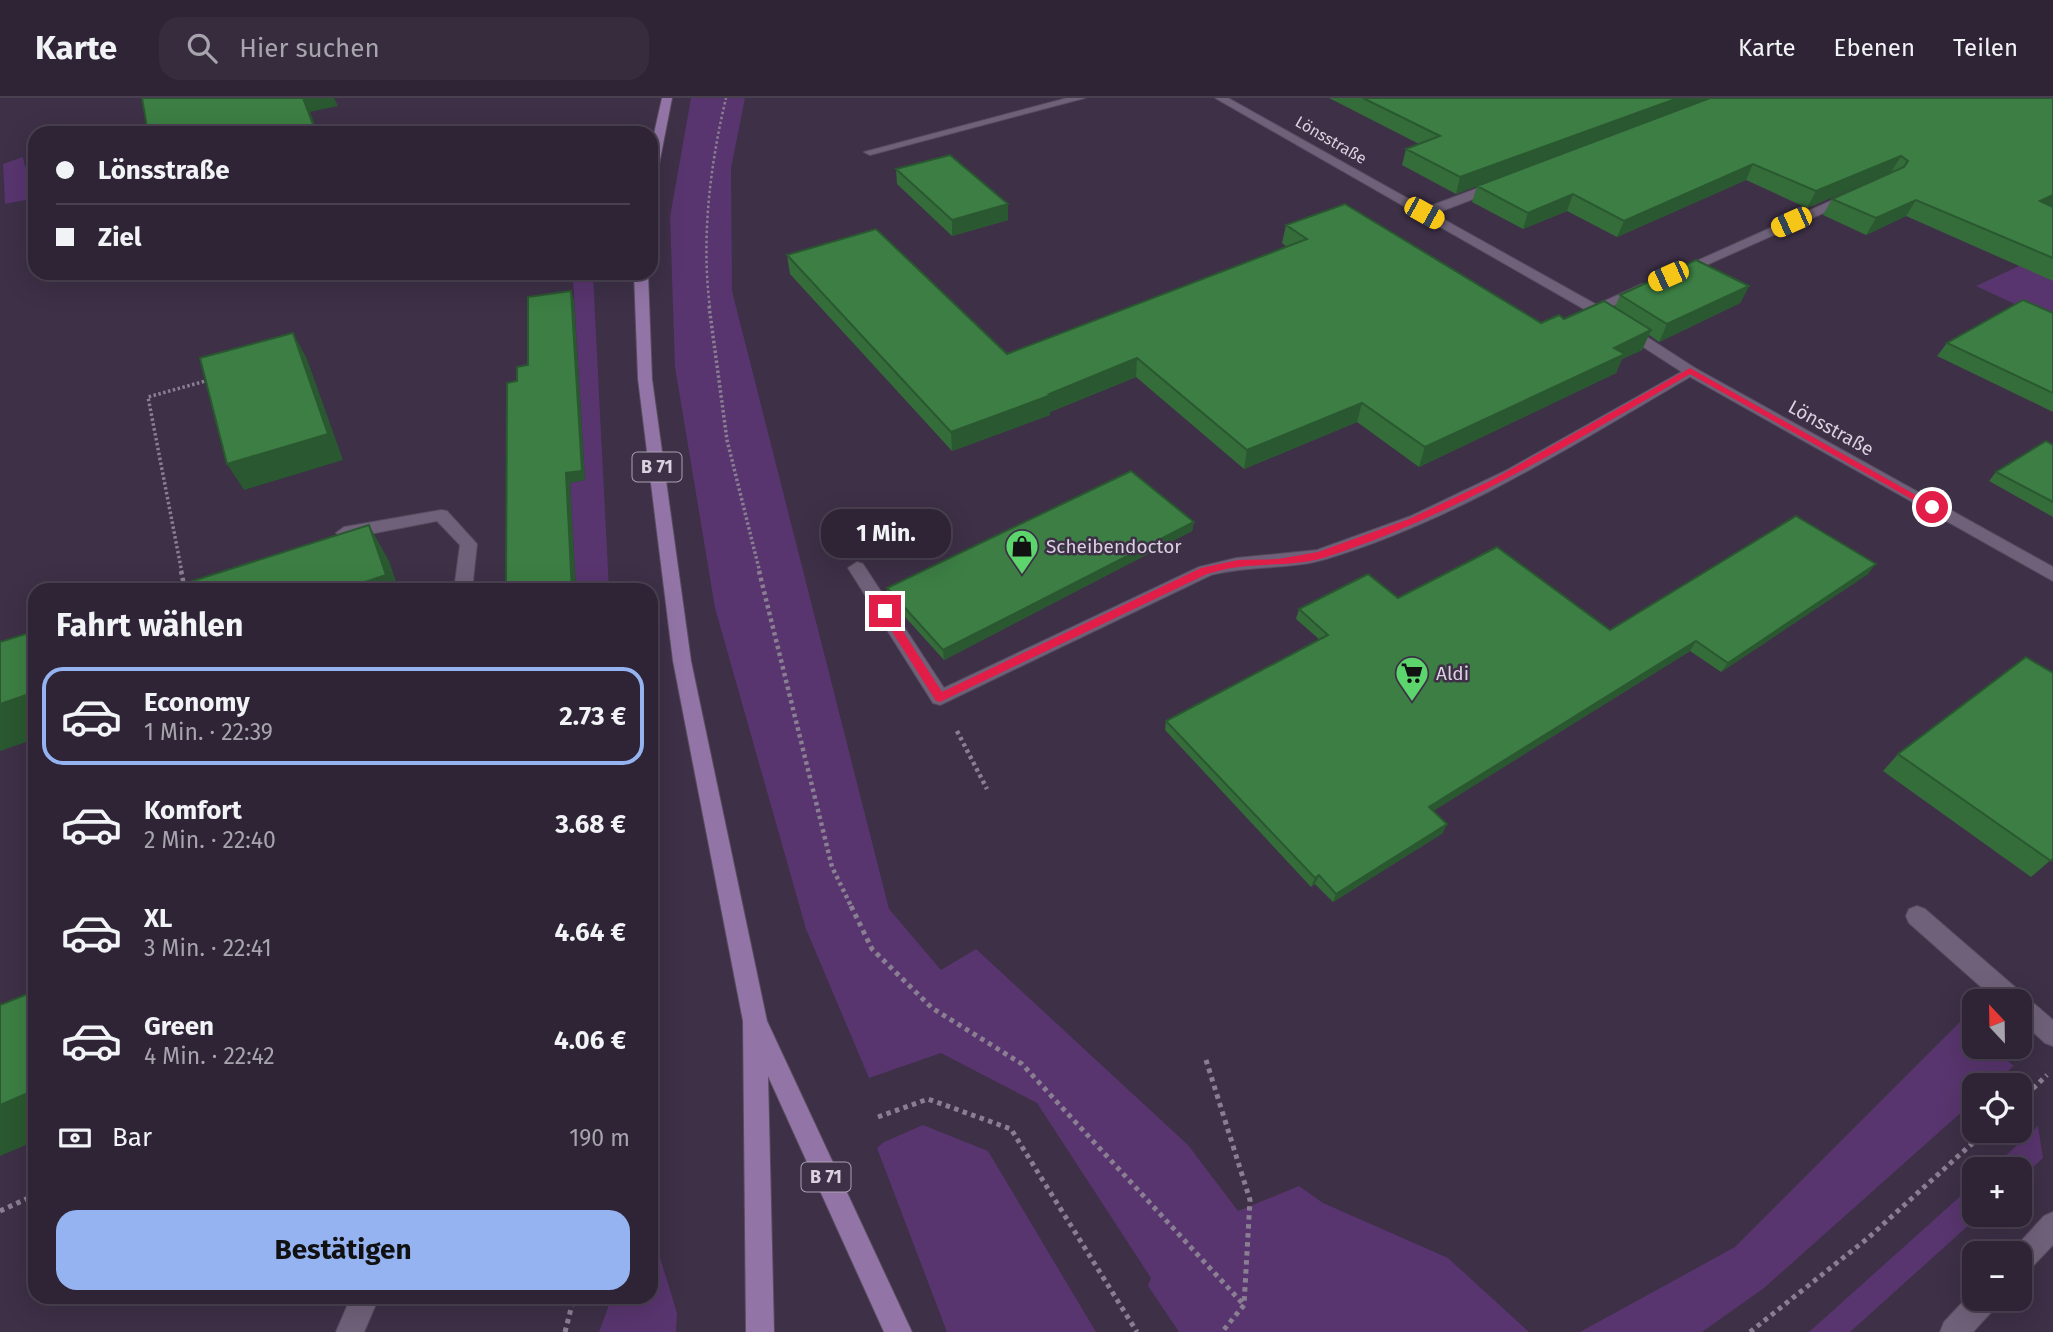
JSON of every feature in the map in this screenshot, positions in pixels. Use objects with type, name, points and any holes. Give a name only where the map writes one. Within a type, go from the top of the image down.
[{"type":"main road","points":[[658,141],[667,98]]},
{"type":"main road","name":"B 71","points":[[641,280],[645,379],[682,661],[755,1021],[760,1332]]},
{"type":"main road","name":"B 71","points":[[755,1021],[898,1332]]},
{"type":"street","points":[[870,152],[1080,98]]},
{"type":"street","name":"Lönsstraße","points":[[1220,98],[1594,309],[1690,371],[2053,575]]},
{"type":"street","points":[[1424,213],[1511,180]]},
{"type":"street","points":[[1594,309],[1865,189]]},
{"type":"street","points":[[857,568],[940,698],[1205,571],[1238,563],[1278,562],[1319,555],[1412,522],[1493,483],[1690,371]]},
{"type":"street","points":[[322,540],[359,528],[441,515],[469,544],[464,583]]},
{"type":"street","points":[[1917,916],[2000,989]]},
{"type":"street","points":[[2032,1017],[2053,1035]]},
{"type":"street","points":[[2032,1248],[2053,1225]]},
{"type":"street","points":[[350,1332],[362,1304]]},
{"type":"street","points":[[1954,1332],[1973,1311]]},
{"type":"path","points":[[726,98],[714,147],[705,273],[727,440],[832,867],[872,949],[932,1008],[1022,1064],[1244,1305]]},
{"type":"path","points":[[184,583],[148,397],[211,379]]},
{"type":"path","points":[[940,698],[987,789]]},
{"type":"path","points":[[1206,1060],[1250,1200],[1244,1305],[1222,1332]]},
{"type":"path","points":[[2032,1090],[2053,1070]]},
{"type":"path","points":[[878,1117],[928,1099],[1011,1129],[1137,1332]]},
{"type":"path","points":[[1750,1332],[1868,1238],[1973,1143]]},
{"type":"path","points":[[0,1211],[28,1198]]},
{"type":"path","points":[[565,1332],[572,1304]]},
{"type":"shaded area","points":[[691,98],[745,98],[731,168],[732,291],[889,909],[941,970],[976,949],[1188,1145],[1238,1211],[1299,1186],[1323,1203],[1448,1258],[1529,1332],[1179,1332],[1148,1286],[1151,1278],[1037,1103],[941,1053],[869,1078],[806,929],[715,608],[675,367],[670,217]]},
{"type":"shaded area","points":[[23,157],[25,167],[28,166],[28,199],[5,204],[3,164]]},
{"type":"shaded area","points":[[2053,250],[2053,322],[1976,286]]},
{"type":"shaded area","points":[[573,280],[593,280],[609,583],[576,583],[570,483],[585,480]]},
{"type":"shaded area","points":[[1961,1021],[1962,1059],[2006,1059],[2014,1066],[2006,1073],[1962,1073],[1962,1112],[1764,1288],[1702,1332],[1580,1332],[1735,1247]]},
{"type":"shaded area","points":[[923,1125],[988,1151],[1096,1332],[947,1332],[877,1148],[884,1142]]},
{"type":"shaded area","points":[[2038,1126],[2043,1158],[2032,1168],[2032,1157],[2004,1157],[2019,1143],[2032,1143],[2032,1131]]},
{"type":"shaded area","points":[[1962,1195],[1962,1227],[1967,1227],[1850,1332],[1809,1332]]},
{"type":"shaded area","points":[[658,1251],[677,1313],[676,1332],[599,1332],[609,1304],[658,1304]]},
{"type":"building","points":[[142,98],[303,98],[314,126],[147,126]]},
{"type":"building","points":[[1363,98],[1678,98],[1460,177],[1406,149],[1440,136]]},
{"type":"building","points":[[1710,98],[2053,98],[2053,195],[2040,201],[2053,207],[2053,258],[1916,200],[1876,218],[1832,199],[1904,167],[1908,161],[1901,156],[1816,191],[1753,164],[1624,221],[1573,194],[1528,213],[1477,186]]},
{"type":"building","points":[[950,155],[1008,204],[952,220],[896,169]]},
{"type":"building","points":[[1345,204],[1541,323],[1559,315],[1564,319],[1604,301],[1651,330],[1614,348],[1625,354],[1425,447],[1362,403],[1247,450],[1137,358],[1049,394],[1051,395],[951,432],[787,255],[876,229],[1007,354],[1307,239],[1286,225]]},
{"type":"building","points":[[1696,260],[1749,286],[1667,324],[1620,295]]},
{"type":"building","points":[[571,291],[582,471],[566,473],[572,583],[506,583],[507,383],[517,381],[517,367],[528,365],[528,297]]},
{"type":"building","points":[[2023,300],[2053,313],[2053,393],[1947,343]]},
{"type":"building","points":[[293,333],[328,434],[227,464],[200,358]]},
{"type":"building","points":[[2046,441],[2053,445],[2053,502],[1996,472]]},
{"type":"building","points":[[1131,471],[1194,522],[943,650],[887,588]]},
{"type":"building","name":"Aldi","points":[[1796,516],[1876,564],[1728,663],[1696,641],[1429,807],[1447,824],[1336,894],[1319,875],[1315,878],[1166,721],[1328,635],[1299,609],[1368,574],[1398,598],[1497,547],[1610,630]]},
{"type":"building","points":[[369,525],[386,575],[362,583],[186,583]]},
{"type":"building","points":[[28,633],[28,694],[0,704],[0,642]]},
{"type":"building","points":[[2026,657],[2053,673],[2051,861],[1898,754]]},
{"type":"building","points":[[28,994],[28,1093],[0,1105],[0,1005]]},
{"type":"place","name":"Scheibendoctor","points":[[1022,576]]},
{"type":"place","name":"Aldi","points":[[1412,703]]},
{"type":"route","points":[[885,611],[940,698],[1205,571],[1238,563],[1278,562],[1319,555],[1412,522],[1493,483],[1690,371],[1932,507]]}]
